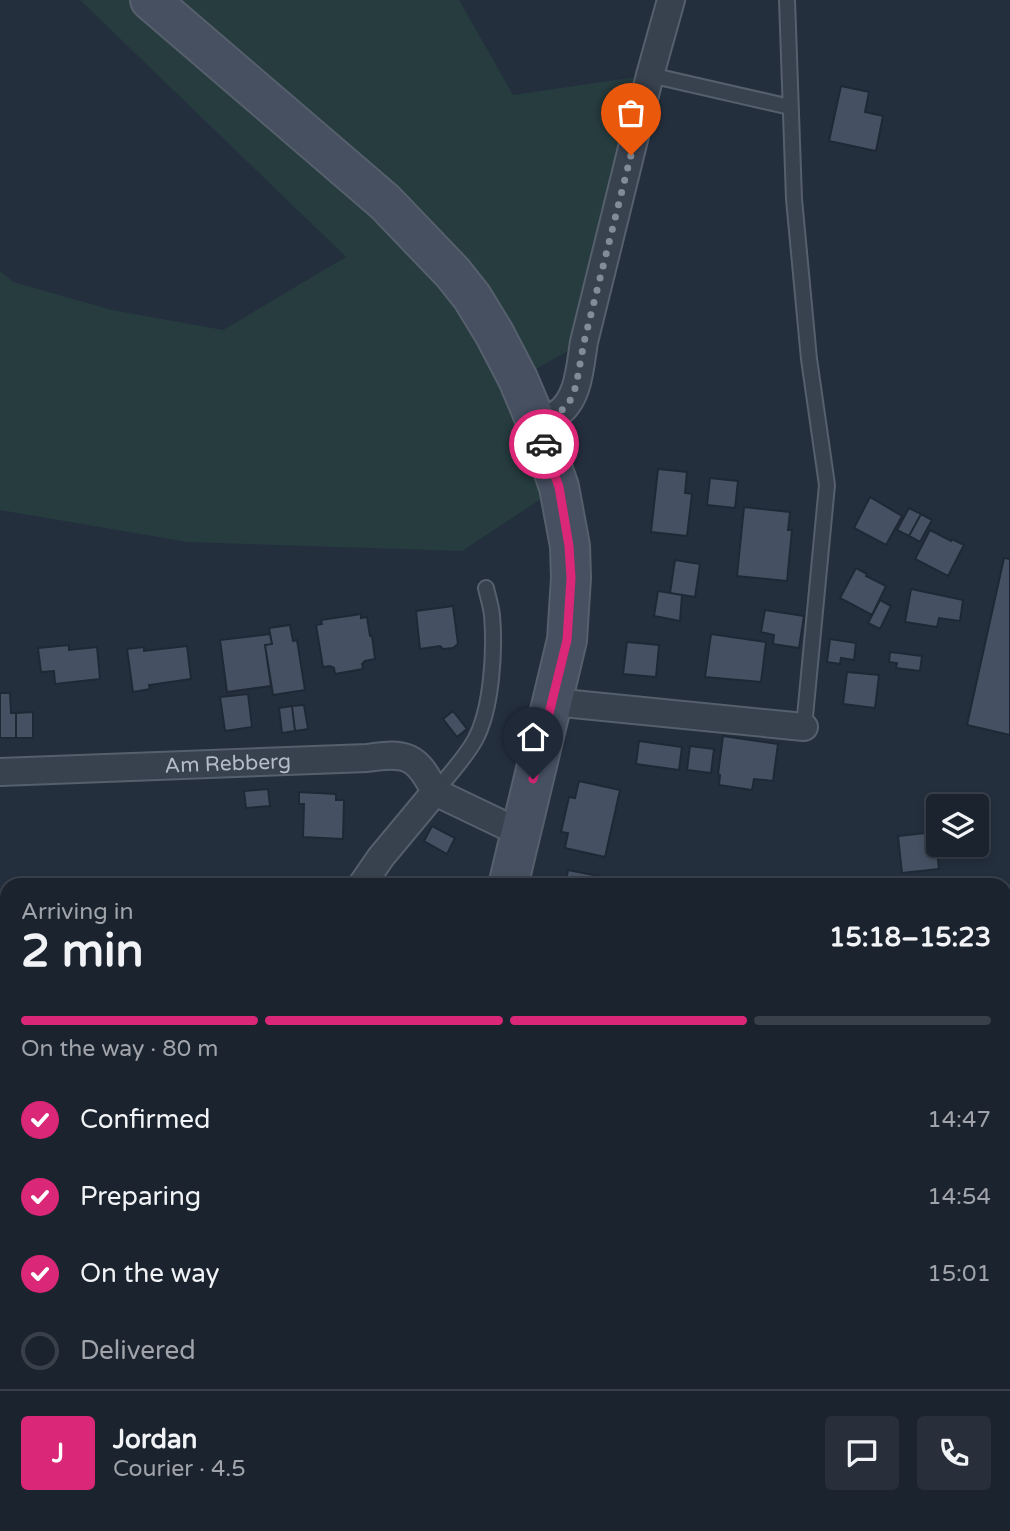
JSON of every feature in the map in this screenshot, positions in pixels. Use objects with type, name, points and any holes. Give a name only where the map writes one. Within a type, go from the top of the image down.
[{"type":"main road","points":[[150,0],[385,202],[453,273],[494,333],[537,424],[559,487],[571,578],[567,640],[510,878]]},
{"type":"street","points":[[537,424],[558,414],[569,403],[576,386],[584,342],[671,0]]},
{"type":"street","points":[[553,702],[804,727]]},
{"type":"street","name":"Am Rebberg","points":[[0,772],[366,758],[393,754],[416,764],[427,774],[435,792]]},
{"type":"street","points":[[367,878],[435,792],[520,831]]},
{"type":"lane","points":[[787,0],[794,199],[809,359],[827,485],[804,727]]},
{"type":"lane","points":[[650,75],[790,107]]},
{"type":"lane","points":[[435,792],[475,739],[484,718],[491,671],[492,614],[486,589]]},
{"type":"green space","points":[[80,0],[459,0],[513,95],[650,75],[584,342],[518,379],[559,487],[462,551],[188,542],[0,510],[0,271],[13,282],[112,310],[223,330],[346,257]]},
{"type":"building","points":[[841,86],[869,92],[865,112],[883,116],[876,151],[829,141]]},
{"type":"building","points":[[658,469],[687,472],[685,493],[692,494],[687,536],[651,532]]},
{"type":"building","points":[[710,478],[738,481],[735,508],[707,505]]},
{"type":"building","points":[[870,497],[902,516],[886,545],[854,528]]},
{"type":"building","points":[[744,507],[790,512],[788,530],[792,530],[787,581],[737,576]]},
{"type":"building","points":[[909,508],[921,514],[909,536],[897,530]]},
{"type":"building","points":[[921,514],[932,520],[920,542],[909,536]]},
{"type":"building","points":[[930,530],[964,545],[948,576],[915,559]]},
{"type":"building","points":[[1004,558],[1010,559],[1010,735],[967,725]]},
{"type":"building","points":[[675,560],[700,564],[695,597],[670,593]]},
{"type":"building","points":[[856,568],[886,586],[872,615],[840,598]]},
{"type":"building","points":[[911,589],[963,600],[960,621],[939,618],[937,627],[905,622]]},
{"type":"building","points":[[658,591],[682,595],[680,621],[654,616]]},
{"type":"building","points":[[880,600],[891,606],[880,629],[868,623]]},
{"type":"building","points":[[453,606],[458,644],[453,648],[443,649],[440,646],[420,649],[416,611]]},
{"type":"building","points":[[765,610],[804,616],[799,648],[773,644],[774,635],[761,632]]},
{"type":"building","points":[[361,614],[361,618],[367,617],[375,659],[365,661],[362,664],[363,669],[335,674],[334,668],[323,667],[316,625],[322,624],[321,620]]},
{"type":"building","points":[[290,625],[293,641],[297,640],[305,690],[273,695],[265,645],[272,644],[269,628]]},
{"type":"building","points":[[270,634],[272,644],[265,645],[271,686],[227,692],[220,640]]},
{"type":"building","points":[[711,634],[766,642],[761,682],[705,677]]},
{"type":"building","points":[[830,639],[856,643],[854,660],[841,658],[840,664],[827,662]]},
{"type":"building","points":[[627,642],[659,645],[656,677],[623,674]]},
{"type":"building","points":[[69,645],[69,650],[97,647],[100,679],[55,684],[54,671],[41,672],[38,648]]},
{"type":"building","points":[[187,646],[191,679],[149,685],[150,689],[133,692],[127,649],[144,647],[144,651]]},
{"type":"building","points":[[890,652],[922,656],[920,671],[896,668],[897,663],[889,662]]},
{"type":"building","points":[[847,672],[879,675],[875,708],[843,704]]},
{"type":"building","points":[[0,693],[10,693],[11,713],[16,713],[16,738],[0,738]]},
{"type":"building","points":[[248,694],[252,727],[225,731],[220,697]]},
{"type":"building","points":[[304,705],[308,729],[295,731],[292,706]]},
{"type":"building","points":[[292,706],[295,731],[282,733],[279,708]]},
{"type":"building","points":[[453,711],[467,729],[457,737],[443,719]]},
{"type":"building","points":[[33,712],[33,738],[16,738],[16,713]]},
{"type":"building","points":[[723,736],[778,744],[773,781],[754,779],[752,790],[719,785]]},
{"type":"building","points":[[639,741],[682,747],[679,770],[636,764]]},
{"type":"building","points":[[690,746],[714,749],[711,773],[687,770]]},
{"type":"building","points":[[579,781],[620,790],[605,857],[565,848],[568,833],[561,832],[569,797],[575,798]]},
{"type":"building","points":[[268,789],[270,806],[246,808],[244,791]]},
{"type":"building","points":[[299,792],[336,794],[336,800],[344,800],[343,839],[303,837],[304,804],[299,804]]},
{"type":"building","points":[[432,826],[455,838],[447,854],[424,841]]},
{"type":"building","points":[[926,833],[926,857],[938,857],[939,869],[902,873],[898,836]]},
{"type":"building","points":[[568,870],[609,878],[566,878]]},
{"type":"way so far","points":[[544,444],[537,424],[558,414],[569,403],[576,386],[584,342],[631,155]]},
{"type":"route","points":[[533,779],[567,640],[571,578],[569,546],[559,487],[544,444]]}]
